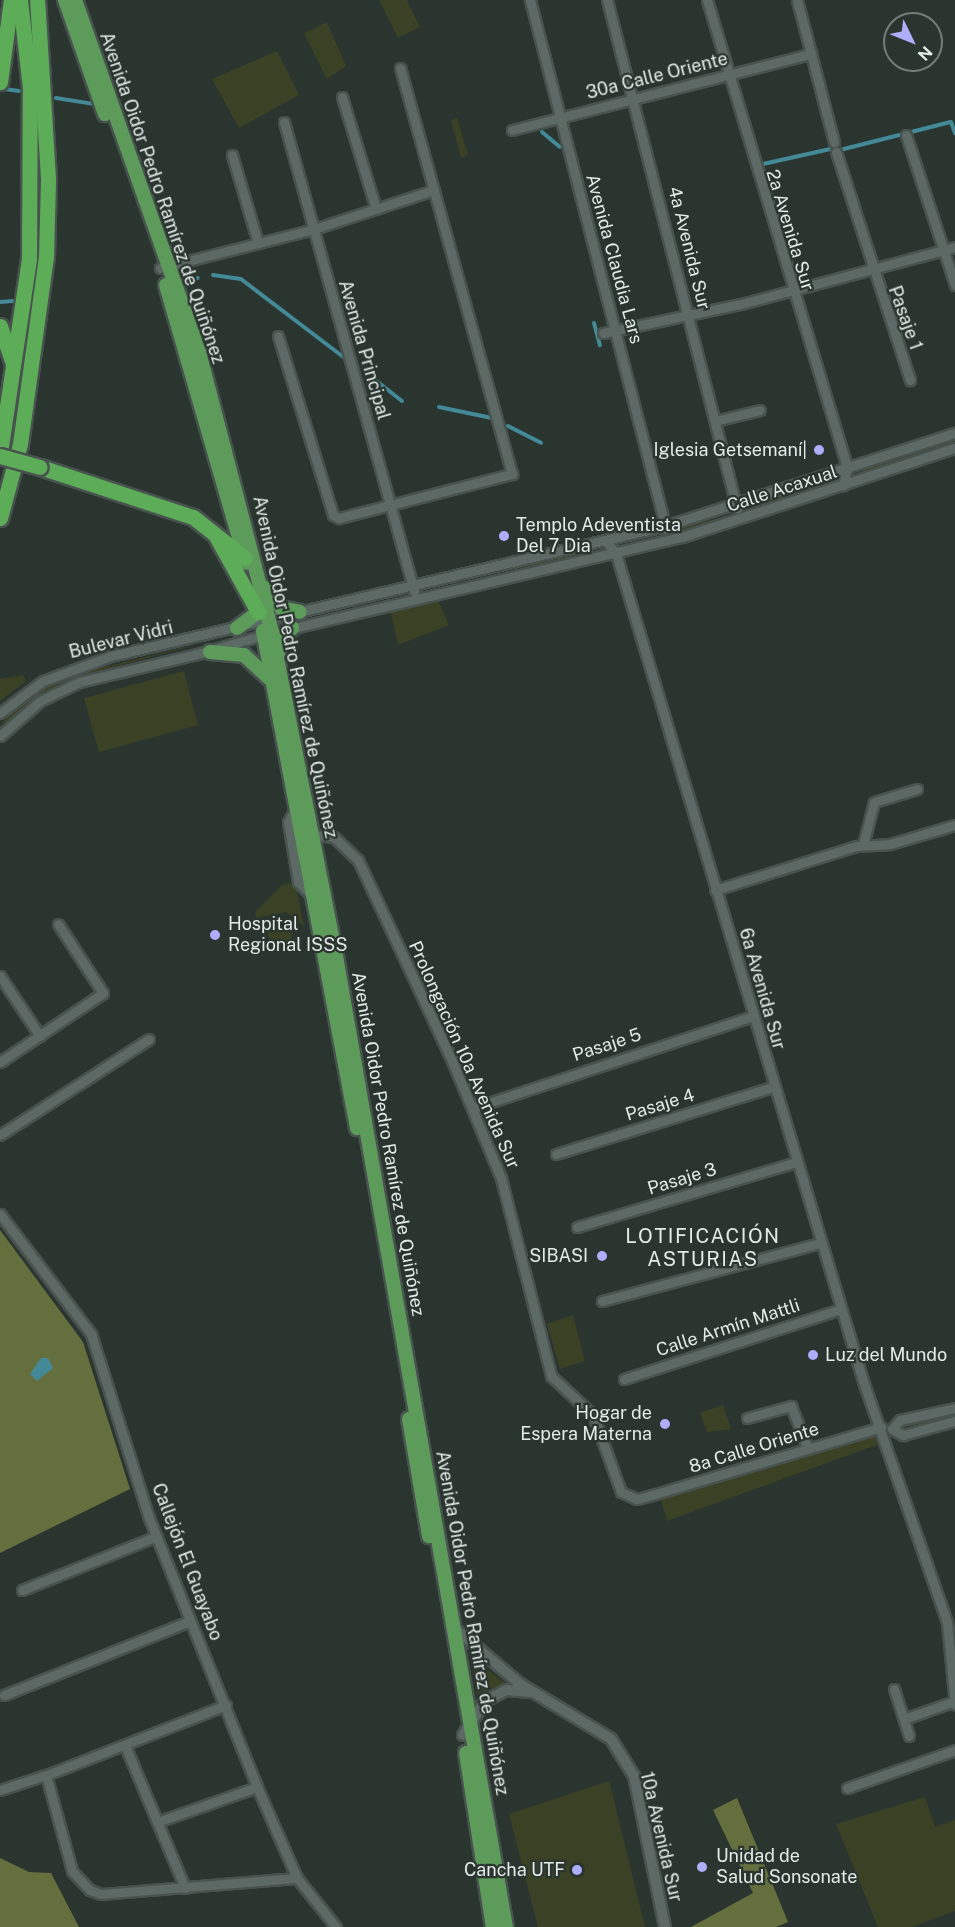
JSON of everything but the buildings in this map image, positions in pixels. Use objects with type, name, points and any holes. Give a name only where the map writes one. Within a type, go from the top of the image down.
[{"type":"highway","points":[[0,82],[11,0]]},
{"type":"highway","points":[[20,0],[32,168],[23,316],[0,455],[168,508],[211,528],[245,558]]},
{"type":"highway","points":[[0,518],[20,444],[46,257],[48,178],[37,0]]},
{"type":"highway","points":[[0,326],[14,366],[6,427]]},
{"type":"highway","points":[[211,528],[265,624]]},
{"type":"main road","points":[[65,0],[164,267],[265,624],[237,628]]},
{"type":"main road","name":"Avenida Oidor Pedro Ramírez de Quiñónez","points":[[75,0],[164,267],[199,352],[259,580],[272,682],[298,804],[466,1729],[506,1927]]},
{"type":"main road","points":[[259,580],[278,606],[300,612]]},
{"type":"main road","name":"Avenida Oidor Pedro Ramírez de Quiñónez","points":[[265,624],[278,662],[314,835],[453,1627],[493,1927]]},
{"type":"main road","points":[[278,662],[278,644],[292,628]]},
{"type":"main road","points":[[203,653],[244,655],[272,682]]},
{"type":"street","name":"Avenida Claudia Lars","points":[[530,0],[669,541]]},
{"type":"street","name":"4a Avenida Sur","points":[[607,0],[689,313],[740,520]]},
{"type":"street","name":"2a Avenida Sur","points":[[707,0],[791,291],[847,467]]},
{"type":"street","points":[[797,0],[834,142]]},
{"type":"street","name":"30a Calle Oriente","points":[[512,130],[811,54]]},
{"type":"street","points":[[278,336],[329,511],[339,518],[512,474],[400,68]]},
{"type":"street","points":[[342,97],[376,209]]},
{"type":"street","name":"Avenida Principal","points":[[284,122],[412,585]]},
{"type":"street","points":[[906,135],[955,285]]},
{"type":"street","name":"Pasaje 1","points":[[836,153],[869,267],[910,380]]},
{"type":"street","points":[[232,155],[258,243]]},
{"type":"street","points":[[164,267],[314,229],[434,190]]},
{"type":"street","points":[[603,333],[791,291],[869,267],[955,247]]},
{"type":"street","points":[[715,421],[760,410]]},
{"type":"street","name":"Calle Acaxual","points":[[265,624],[300,612],[665,526],[736,506],[847,467],[955,433]]},
{"type":"street","name":"Calle Acaxual","points":[[265,624],[292,628],[669,541],[860,481],[955,448]]},
{"type":"street","points":[[847,467],[860,481]]},
{"type":"street","points":[[843,486],[847,467]]},
{"type":"street","points":[[616,554],[621,537]]},
{"type":"street","points":[[606,541],[616,554]]},
{"type":"street","name":"6a Avenida Sur","points":[[616,554],[820,1243],[841,1309],[951,1620],[955,1703]]},
{"type":"street","points":[[412,585],[416,599]]},
{"type":"street","name":"Bulevar Vidri","points":[[0,736],[58,690],[203,653],[265,624]]},
{"type":"street","name":"Bulevar Vidri","points":[[0,713],[67,670],[237,628]]},
{"type":"street","points":[[863,845],[874,802],[917,789]]},
{"type":"street","points":[[715,890],[863,845],[890,844],[955,825]]},
{"type":"street","name":"Prolongación 10a Avenida Sur","points":[[314,835],[334,837],[357,860],[472,1108],[501,1178],[551,1376],[593,1415],[616,1486],[637,1499]]},
{"type":"street","points":[[0,1062],[103,993],[58,924]]},
{"type":"street","points":[[0,976],[40,1036]]},
{"type":"street","name":"Pasaje 5","points":[[472,1108],[752,1016]]},
{"type":"street","points":[[0,1135],[149,1039]]},
{"type":"street","name":"Pasaje 4","points":[[556,1154],[773,1087]]},
{"type":"street","name":"Pasaje 3","points":[[577,1227],[796,1162]]},
{"type":"street","name":"Callejón El Guayabo","points":[[0,1214],[91,1334],[157,1536],[257,1787],[297,1878],[336,1927]]},
{"type":"street","points":[[603,1301],[820,1243]]},
{"type":"street","name":"Calle Armín Mattli","points":[[624,1379],[841,1309]]},
{"type":"street","points":[[747,1418],[791,1407],[808,1449]]},
{"type":"street","name":"8a Calle Oriente","points":[[637,1499],[808,1449],[885,1430],[900,1420],[955,1408]]},
{"type":"street","name":"8a Calle Oriente","points":[[885,1430],[903,1435],[955,1421]]},
{"type":"street","points":[[22,1590],[157,1536]]},
{"type":"street","points":[[4,1695],[190,1621]]},
{"type":"street","name":"10a Avenida Sur","points":[[453,1627],[472,1648],[611,1739],[634,1776],[665,1927]]},
{"type":"street","points":[[894,1689],[909,1736]]},
{"type":"street","name":"10a Avenida Sur","points":[[466,1729],[494,1695],[507,1690],[536,1692]]},
{"type":"street","points":[[904,1719],[955,1703]]},
{"type":"street","points":[[0,1790],[126,1748],[226,1705]]},
{"type":"street","points":[[126,1748],[184,1888]]},
{"type":"street","points":[[847,1788],[955,1750]]},
{"type":"street","points":[[46,1775],[72,1870],[84,1886],[101,1894],[297,1878]]},
{"type":"street","points":[[157,1822],[257,1787]]},
{"type":"green space","points":[[379,0],[407,0],[420,27],[398,38]]},
{"type":"green space","points":[[327,22],[346,66],[327,79],[304,33]]},
{"type":"green space","points":[[277,51],[299,95],[239,128],[212,79]]},
{"type":"green space","points":[[457,118],[468,155],[461,158],[451,120]]},
{"type":"green space","points":[[955,438],[955,443],[863,472],[864,468]]},
{"type":"green space","points":[[835,478],[838,482],[751,509],[753,505]]},
{"type":"green space","points":[[728,516],[724,520],[675,532],[676,528]]},
{"type":"green space","points":[[587,550],[588,554],[427,587],[428,586]]},
{"type":"green space","points":[[437,598],[449,625],[398,645],[390,610]]},
{"type":"green space","points":[[216,639],[67,680],[0,726],[15,707],[61,678]]},
{"type":"green space","points":[[184,671],[198,725],[99,752],[84,698]]},
{"type":"green space","points":[[23,675],[26,681],[0,701],[0,679]]},
{"type":"green space","points":[[295,882],[304,926],[286,912],[256,918],[255,912],[282,885]]},
{"type":"green space","points":[[280,921],[289,924],[292,933],[289,942],[280,945],[271,942],[268,933],[271,924]]},
{"type":"green space","points":[[0,1230],[83,1342],[130,1489],[0,1553]]},
{"type":"green space","points":[[573,1315],[585,1361],[560,1369],[547,1324]]},
{"type":"green space","points":[[723,1405],[731,1429],[707,1432],[700,1413]]},
{"type":"green space","points":[[952,1411],[955,1417],[900,1428],[901,1424]]},
{"type":"green space","points":[[878,1429],[882,1443],[667,1521],[661,1500]]},
{"type":"green space","points":[[472,1658],[505,1683],[476,1695]]},
{"type":"green space","name":"Cancha UTF","points":[[609,1781],[645,1927],[538,1927],[509,1814]]},
{"type":"green space","points":[[925,1797],[935,1827],[955,1820],[955,1911],[912,1927],[878,1927],[836,1824]]},
{"type":"green space","points":[[737,1798],[788,1922],[776,1927],[691,1927],[753,1893],[713,1810]]},
{"type":"green space","points":[[0,1858],[29,1872],[51,1873],[79,1927],[0,1927]]},
{"type":"water","points":[[41,1358],[48,1358],[53,1368],[37,1381],[30,1374]]},
{"type":"waterway","points":[[5,89],[19,91]]},
{"type":"waterway","points":[[56,98],[92,104]]},
{"type":"waterway","points":[[840,150],[951,122],[955,133]]},
{"type":"waterway","points":[[542,132],[560,147]]},
{"type":"waterway","points":[[763,164],[830,149]]},
{"type":"waterway","points":[[213,275],[241,279],[346,359]]},
{"type":"waterway","points":[[186,281],[198,278]]},
{"type":"waterway","points":[[0,302],[13,301]]},
{"type":"waterway","points":[[594,323],[600,345]]},
{"type":"waterway","points":[[365,372],[402,401]]},
{"type":"waterway","points":[[439,407],[492,418]]},
{"type":"waterway","points":[[508,426],[541,443]]},
{"type":"place","name":"Iglesia Getsemaní|","points":[[819,450]]},
{"type":"place","name":"Templo Adeventista Del 7 Dia","points":[[504,536]]},
{"type":"place","name":"Hospital Regional ISSS","points":[[215,935]]},
{"type":"place","name":"SIBASI","points":[[602,1256]]},
{"type":"place","name":"Luz del Mundo","points":[[813,1355]]},
{"type":"place","name":"Hogar de Espera Materna","points":[[665,1424]]},
{"type":"place","name":"Unidad de Salud Sonsonate","points":[[702,1867]]},
{"type":"place","name":"Cancha UTF","points":[[577,1870]]},
{"type":"district","name":"LOTIFICACIÓN ASTURIAS","points":[[703,1248]]}]
